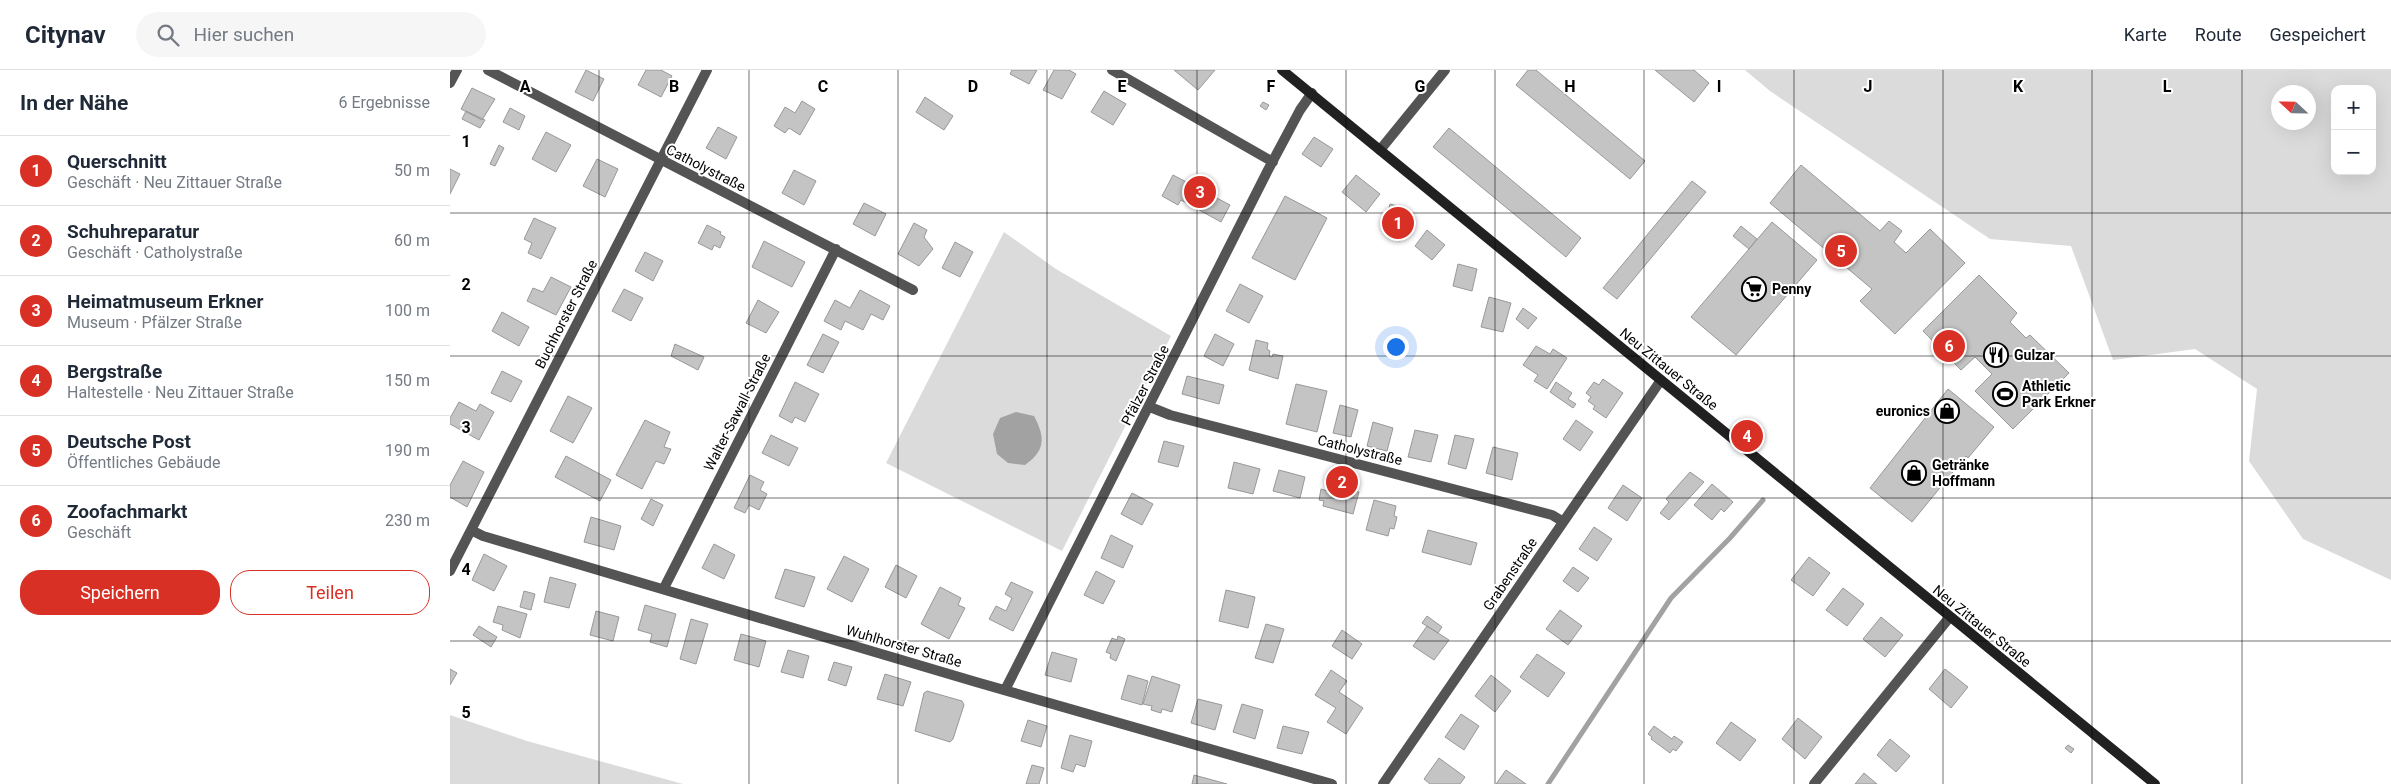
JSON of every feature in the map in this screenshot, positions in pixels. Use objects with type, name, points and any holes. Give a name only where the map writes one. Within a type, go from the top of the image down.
[{"type":"main road","name":"Neu Zittauer Straße","points":[[1282,70],[2154,784]]},
{"type":"street","points":[[450,83],[457,70]]},
{"type":"street","name":"Catholystraße","points":[[488,70],[913,290]]},
{"type":"street","name":"Buchhorster Straße","points":[[450,571],[707,70]]},
{"type":"street","points":[[1112,70],[1273,162]]},
{"type":"street","points":[[1380,150],[1445,70]]},
{"type":"street","name":"Pfälzer Straße","points":[[1005,690],[1273,162],[1300,110],[1312,93]]},
{"type":"street","name":"Walter-Sawall-Straße","points":[[664,588],[836,249]]},
{"type":"street","name":"Grabenstraße","points":[[1383,784],[1562,521],[1661,380]]},
{"type":"street","name":"Catholystraße","points":[[1150,407],[1170,415],[1552,514],[1562,521]]},
{"type":"street","name":"Wuhlhorster Straße","points":[[471,530],[483,536],[1005,690],[1332,784]]},
{"type":"street","points":[[1814,784],[1949,618]]},
{"type":"shaded area","points":[[1745,70],[2391,70],[2391,580],[2303,539],[2249,461],[2257,389],[2195,349],[2113,360],[2071,246],[1990,239],[1770,91]]},
{"type":"shaded area","points":[[1004,232],[1056,269],[1171,336],[1062,551],[886,463]]},
{"type":"shaded area","points":[[1016,412],[1034,416],[1042,437],[1042,443],[1037,454],[1025,465],[1008,463],[997,454],[993,434],[1000,418]]},
{"type":"shaded area","points":[[450,715],[527,741],[683,784],[450,784]]},
{"type":"building","points":[[586,70],[604,79],[593,101],[575,92]]},
{"type":"building","points":[[646,70],[661,70],[672,76],[661,97],[638,85]]},
{"type":"building","points":[[1012,70],[1037,70],[1029,84],[1010,74]]},
{"type":"building","points":[[1054,70],[1069,70],[1076,74],[1062,99],[1043,90]]},
{"type":"building","points":[[1174,70],[1215,70],[1198,90]]},
{"type":"building","points":[[1528,70],[1536,70],[1645,161],[1630,179],[1516,85]]},
{"type":"building","points":[[1655,70],[1694,70],[1709,83],[1694,102]]},
{"type":"building","points":[[472,88],[495,99],[482,120],[461,109]]},
{"type":"building","points":[[1104,91],[1126,104],[1113,125],[1091,112]]},
{"type":"building","points":[[925,97],[953,116],[944,130],[916,112]]},
{"type":"building","points":[[802,101],[815,109],[800,135],[789,128],[785,133],[774,126],[785,107],[795,113]]},
{"type":"building","points":[[1263,102],[1269,105],[1266,110],[1260,106]]},
{"type":"building","points":[[510,108],[525,116],[519,130],[503,122]]},
{"type":"building","points":[[466,111],[485,120],[480,128],[462,119]]},
{"type":"building","points":[[718,127],[737,137],[726,159],[706,148]]},
{"type":"building","points":[[1449,128],[1581,238],[1566,257],[1433,147]]},
{"type":"building","points":[[546,132],[571,145],[556,172],[532,159]]},
{"type":"building","points":[[1314,137],[1333,149],[1321,167],[1302,154]]},
{"type":"building","points":[[499,145],[504,148],[495,166],[490,164]]},
{"type":"building","points":[[597,159],[618,169],[605,197],[583,186]]},
{"type":"building","points":[[1801,165],[1880,231],[1889,221],[1902,231],[1894,242],[1906,253],[1930,229],[1965,263],[1895,334],[1860,301],[1872,289],[1770,203]]},
{"type":"building","points":[[450,169],[460,174],[450,194]]},
{"type":"building","points":[[794,170],[816,181],[804,205],[782,193]]},
{"type":"building","points":[[1173,175],[1230,205],[1221,222],[1181,200],[1178,205],[1162,196]]},
{"type":"building","points":[[1356,175],[1380,194],[1366,212],[1342,192]]},
{"type":"building","points":[[1692,181],[1706,192],[1617,299],[1603,288]]},
{"type":"building","points":[[1285,196],[1327,218],[1295,280],[1252,258]]},
{"type":"building","points":[[864,203],[886,214],[875,236],[853,224]]},
{"type":"building","points":[[1390,204],[1405,208],[1406,212],[1413,214],[1408,231],[1400,241],[1383,231]]},
{"type":"building","points":[[534,218],[556,228],[541,259],[528,253],[532,243],[524,239]]},
{"type":"building","name":"Penny","points":[[1772,222],[1817,260],[1736,355],[1691,317]]},
{"type":"building","points":[[914,223],[927,230],[924,237],[933,249],[919,266],[898,254]]},
{"type":"building","points":[[707,225],[721,232],[720,234],[725,237],[720,248],[714,245],[712,250],[698,243]]},
{"type":"building","points":[[1741,226],[1757,239],[1749,249],[1733,236]]},
{"type":"building","points":[[1427,230],[1445,245],[1432,260],[1415,246]]},
{"type":"building","points":[[764,241],[805,262],[792,287],[752,267]]},
{"type":"building","points":[[955,242],[973,252],[960,277],[942,268]]},
{"type":"building","points":[[645,252],[663,261],[653,281],[635,271]]},
{"type":"building","points":[[1458,264],[1477,269],[1472,291],[1453,286]]},
{"type":"building","points":[[1979,275],[2017,313],[2010,322],[2026,338],[2030,335],[2069,373],[2013,429],[1975,391],[1992,374],[1975,357],[1961,370],[1923,331]]},
{"type":"building","points":[[551,277],[571,287],[556,315],[527,301],[533,288],[543,292]]},
{"type":"building","points":[[1240,284],[1263,296],[1249,323],[1226,311]]},
{"type":"building","points":[[624,289],[643,298],[631,321],[612,311]]},
{"type":"building","points":[[860,290],[890,306],[883,320],[871,314],[863,330],[845,321],[841,330],[824,321],[835,300],[850,308]]},
{"type":"building","points":[[1489,297],[1511,303],[1503,332],[1481,327]]},
{"type":"building","points":[[758,300],[779,312],[766,333],[746,323]]},
{"type":"building","points":[[1523,308],[1537,318],[1528,329],[1516,319]]},
{"type":"building","points":[[502,312],[529,327],[519,346],[492,331]]},
{"type":"building","points":[[823,334],[839,342],[823,373],[807,365]]},
{"type":"building","points":[[1215,334],[1234,344],[1223,366],[1204,356]]},
{"type":"building","points":[[1256,340],[1268,343],[1269,356],[1272,357],[1273,354],[1283,356],[1278,379],[1249,370]]},
{"type":"building","points":[[675,344],[704,357],[698,370],[671,356]]},
{"type":"building","points":[[1536,346],[1550,354],[1553,349],[1567,358],[1547,389],[1534,381],[1538,375],[1523,365]]},
{"type":"building","points":[[502,371],[522,381],[511,402],[491,393]]},
{"type":"building","points":[[1187,376],[1224,385],[1219,404],[1182,394]]},
{"type":"building","points":[[1603,379],[1623,393],[1606,418],[1593,409],[1595,406],[1588,401],[1591,397],[1586,393],[1594,382],[1599,385]]},
{"type":"building","points":[[795,382],[819,394],[805,422],[795,417],[792,423],[779,416]]},
{"type":"building","points":[[1556,382],[1572,393],[1568,399],[1576,404],[1573,408],[1550,392]]},
{"type":"building","points":[[1296,384],[1327,391],[1317,432],[1286,424]]},
{"type":"building","points":[[1948,389],[1994,427],[1968,458],[1966,456],[1912,522],[1870,488]]},
{"type":"building","points":[[568,396],[592,408],[573,443],[550,431]]},
{"type":"building","points":[[459,402],[476,411],[480,404],[494,412],[479,440],[450,424],[450,418]]},
{"type":"building","points":[[1340,405],[1358,410],[1351,437],[1333,433]]},
{"type":"building","points":[[645,420],[670,432],[664,447],[671,449],[664,464],[656,461],[642,489],[616,475]]},
{"type":"building","points":[[1576,420],[1593,432],[1580,451],[1563,439]]},
{"type":"building","points":[[1373,422],[1393,428],[1387,451],[1367,446]]},
{"type":"building","points":[[1415,430],[1438,435],[1431,462],[1408,457]]},
{"type":"building","points":[[771,435],[798,448],[789,466],[762,453]]},
{"type":"building","points":[[1455,435],[1474,439],[1466,469],[1448,464]]},
{"type":"building","points":[[1164,441],[1184,446],[1178,467],[1158,462]]},
{"type":"building","points":[[1493,447],[1518,453],[1512,480],[1486,473]]},
{"type":"building","points":[[566,456],[611,480],[600,501],[555,477]]},
{"type":"building","points":[[463,461],[484,472],[467,507],[450,497],[450,485]]},
{"type":"building","points":[[1234,462],[1260,469],[1253,494],[1228,488]]},
{"type":"building","points":[[1279,470],[1305,477],[1300,498],[1273,491]]},
{"type":"building","points":[[1690,472],[1704,482],[1669,520],[1660,513],[1669,502],[1666,499]]},
{"type":"building","points":[[750,475],[764,482],[760,490],[767,494],[759,510],[749,505],[745,513],[734,508]]},
{"type":"building","points":[[1712,484],[1733,502],[1724,512],[1721,509],[1712,520],[1694,505]]},
{"type":"building","points":[[1328,485],[1359,492],[1353,514],[1323,506],[1324,501],[1319,500],[1321,489],[1327,491]]},
{"type":"building","points":[[1623,485],[1642,498],[1627,521],[1608,508]]},
{"type":"building","points":[[1132,493],[1153,504],[1142,525],[1121,514]]},
{"type":"building","points":[[651,499],[663,505],[653,526],[641,519]]},
{"type":"building","points":[[1374,500],[1396,506],[1394,516],[1397,517],[1394,529],[1390,528],[1388,536],[1366,530]]},
{"type":"building","points":[[591,517],[621,526],[614,550],[584,542]]},
{"type":"building","points":[[1594,527],[1612,539],[1597,561],[1579,549]]},
{"type":"building","points":[[1428,530],[1477,543],[1471,565],[1422,552]]},
{"type":"building","points":[[1111,535],[1133,546],[1123,568],[1101,558]]},
{"type":"building","points":[[714,544],[735,555],[724,579],[702,568]]},
{"type":"building","points":[[484,554],[507,566],[494,591],[472,580]]},
{"type":"building","points":[[844,556],[869,569],[852,602],[827,589]]},
{"type":"building","points":[[1809,557],[1830,573],[1813,596],[1791,580]]},
{"type":"building","points":[[896,565],[917,576],[906,598],[885,587]]},
{"type":"building","points":[[1573,567],[1589,578],[1578,592],[1563,581]]},
{"type":"building","points":[[785,569],[815,577],[804,607],[775,598]]},
{"type":"building","points":[[1096,571],[1115,581],[1103,604],[1084,595]]},
{"type":"building","points":[[550,577],[576,584],[569,608],[544,602]]},
{"type":"building","points":[[1011,582],[1033,592],[1013,631],[989,619],[996,606],[1006,611],[1012,598],[1005,594]]},
{"type":"building","points":[[940,587],[961,598],[958,605],[965,608],[949,639],[921,624]]},
{"type":"building","points":[[1843,588],[1864,604],[1847,626],[1826,610]]},
{"type":"building","points":[[1226,590],[1255,597],[1248,628],[1219,621]]},
{"type":"building","points":[[524,591],[535,594],[531,610],[520,607]]},
{"type":"building","points":[[645,605],[676,614],[667,647],[650,642],[652,634],[638,630]]},
{"type":"building","points":[[498,606],[527,614],[520,638],[502,630],[503,625],[493,622]]},
{"type":"building","points":[[1560,610],[1582,626],[1568,645],[1546,629]]},
{"type":"building","points":[[596,611],[619,617],[613,641],[590,635]]},
{"type":"building","points":[[1427,616],[1442,627],[1438,633],[1422,623]]},
{"type":"building","points":[[1881,617],[1903,635],[1885,657],[1863,639]]},
{"type":"building","points":[[691,619],[708,624],[696,664],[680,659]]},
{"type":"building","points":[[1266,624],[1284,629],[1273,663],[1255,658]]},
{"type":"building","points":[[479,626],[497,637],[491,647],[473,635]]},
{"type":"building","points":[[1427,626],[1449,640],[1434,660],[1413,646]]},
{"type":"building","points":[[1342,630],[1362,644],[1352,659],[1332,646]]},
{"type":"building","points":[[741,634],[766,641],[759,667],[734,660]]},
{"type":"building","points":[[1118,636],[1125,639],[1116,661],[1110,658],[1111,654],[1106,652],[1112,638],[1117,640]]},
{"type":"building","points":[[788,650],[809,656],[803,678],[781,672]]},
{"type":"building","points":[[1052,652],[1077,659],[1071,682],[1045,675]]},
{"type":"building","points":[[1537,654],[1565,673],[1548,697],[1520,677]]},
{"type":"building","points":[[834,662],[852,667],[846,686],[828,680]]},
{"type":"building","points":[[450,669],[457,673],[450,685]]},
{"type":"building","points":[[1945,669],[1968,687],[1951,708],[1929,689]]},
{"type":"building","points":[[1331,670],[1347,681],[1339,692],[1363,708],[1346,734],[1327,722],[1336,708],[1315,695]]},
{"type":"building","points":[[885,674],[911,682],[903,706],[877,699]]},
{"type":"building","points":[[1128,675],[1148,681],[1142,705],[1121,699]]},
{"type":"building","points":[[1491,675],[1511,691],[1495,712],[1475,696]]},
{"type":"building","points":[[1152,676],[1180,685],[1172,712],[1162,709],[1161,713],[1151,710],[1152,706],[1143,704]]},
{"type":"building","points":[[927,691],[962,701],[964,705],[953,739],[950,742],[915,731],[924,693]]},
{"type":"building","points":[[1198,699],[1222,705],[1215,730],[1191,723]]},
{"type":"building","points":[[1242,704],[1263,710],[1255,739],[1233,732]]},
{"type":"building","points":[[1461,714],[1479,726],[1464,750],[1445,737]]},
{"type":"building","points":[[1798,718],[1822,737],[1805,759],[1782,739]]},
{"type":"building","points":[[1028,720],[1047,726],[1041,747],[1021,741]]},
{"type":"building","points":[[1731,722],[1756,740],[1740,761],[1716,743]]},
{"type":"building","points":[[1283,726],[1309,732],[1302,754],[1277,748]]},
{"type":"building","points":[[1654,726],[1672,739],[1674,736],[1683,742],[1676,751],[1673,749],[1670,753],[1651,739],[1652,737],[1648,734]]},
{"type":"building","points":[[1070,735],[1092,741],[1085,767],[1076,764],[1073,772],[1061,768]]},
{"type":"building","points":[[1890,739],[1910,756],[1896,772],[1877,755]]},
{"type":"building","points":[[2068,745],[2074,749],[2071,753],[2065,748]]},
{"type":"building","points":[[1439,758],[1465,777],[1460,784],[1430,784],[1424,779]]},
{"type":"building","points":[[1032,765],[1044,768],[1039,784],[1026,784]]},
{"type":"building","points":[[1506,770],[1526,784],[1496,784]]},
{"type":"building","points":[[1864,773],[1877,784],[1855,784]]},
{"type":"building","points":[[1194,775],[1227,784],[1192,784]]},
{"type":"waterway","points":[[1548,784],[1671,598],[1730,538],[1763,500]]},
{"type":"place","name":"Heimatmuseum Erkner","points":[[1200,192]]},
{"type":"place","name":"Querschnitt","points":[[1398,223]]},
{"type":"place","name":"Deutsche Post","points":[[1841,251]]},
{"type":"place","name":"Penny","points":[[1754,289]]},
{"type":"place","name":"Zoofachmarkt","points":[[1949,346]]},
{"type":"place","name":"Gulzar","points":[[1996,355]]},
{"type":"place","name":"Athletic Park Erkner","points":[[2005,394]]},
{"type":"place","name":"euronics","points":[[1947,411]]},
{"type":"place","name":"Bergstraße","points":[[1747,436]]},
{"type":"place","name":"Getränke Hoffmann","points":[[1914,473]]},
{"type":"place","name":"Schuhreparatur","points":[[1342,482]]}]
